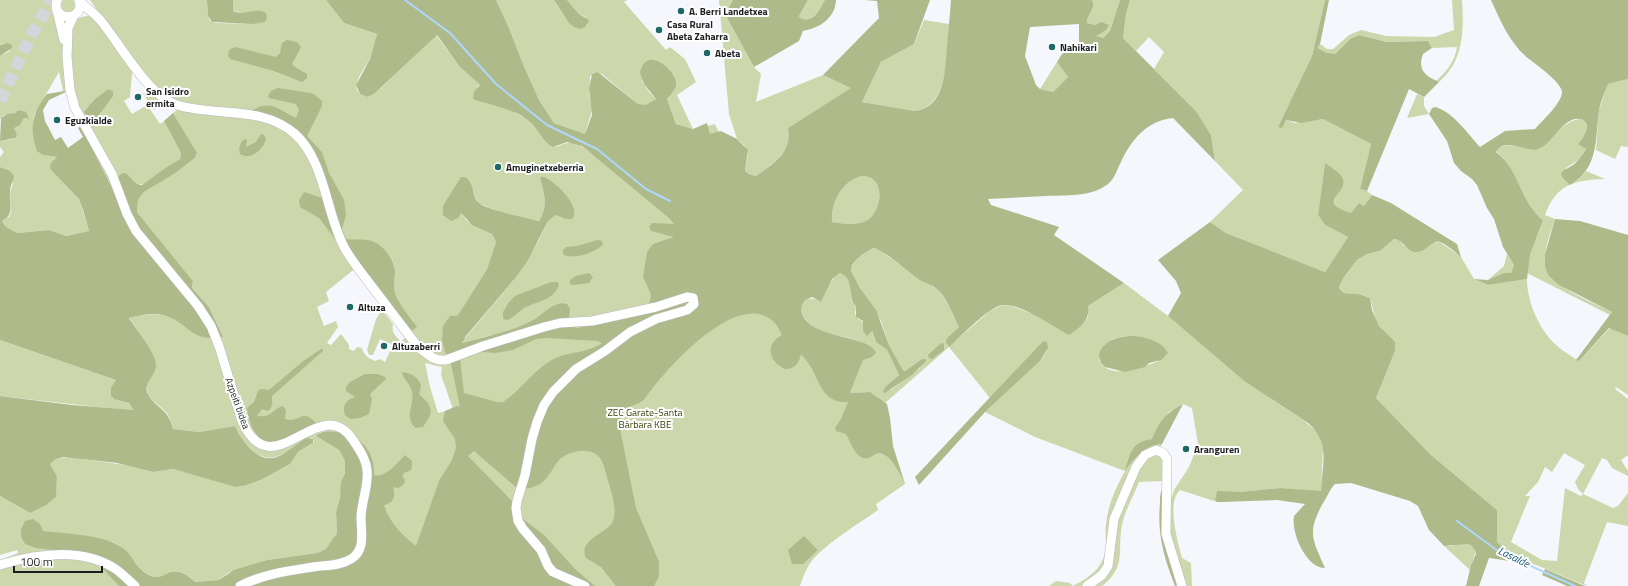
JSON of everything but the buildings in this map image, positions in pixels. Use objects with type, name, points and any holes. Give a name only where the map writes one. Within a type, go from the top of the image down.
[{"type":"street","name":"Azpeiti bidea","points":[[57,0],[57,10],[67,57],[71,93],[76,111],[112,174],[127,214],[137,233],[197,305],[210,324],[219,346],[242,420],[250,435],[262,445],[276,447],[312,428],[326,426],[336,427],[344,430],[351,436],[366,463],[367,480],[361,512],[362,543],[355,556],[348,561],[336,565],[273,574],[254,579],[240,586]]},
{"type":"street","name":"Azpeiti bidea","points":[[67,57],[68,28],[74,15],[80,7],[79,0]]},
{"type":"street","points":[[79,0],[100,19],[152,87],[167,100],[187,107],[258,116],[281,124],[298,137],[306,148],[316,167],[336,231],[346,251],[418,346],[431,358],[446,360],[544,326],[595,320],[656,306],[687,297],[693,298],[694,303],[690,308],[659,317],[630,332],[608,349],[571,373],[551,395],[537,422],[525,475],[517,501],[516,508],[518,520],[522,529],[541,550],[548,566],[553,572],[585,586]]},
{"type":"street","points":[[57,10],[63,16],[69,17],[74,15],[90,14],[100,19]]},
{"type":"street","points":[[1087,586],[1102,575],[1108,566],[1114,519],[1136,467],[1145,455],[1157,450],[1163,453],[1166,458],[1166,534],[1182,586]]},
{"type":"street","points":[[0,565],[43,555],[81,556],[97,560],[110,566],[135,586]]},
{"type":"green space","points":[[68,-2],[73,0],[75,5],[73,10],[68,12],[63,10],[61,5],[63,0]]},
{"type":"green space","name":"ZEC Garate-Santa Bárbara KBE","points":[[0,0],[52,0],[51,9],[61,38],[65,60],[72,58],[71,34],[74,23],[77,19],[87,16],[102,17],[90,0],[207,0],[208,16],[210,21],[215,23],[252,24],[246,13],[233,11],[233,0],[326,0],[344,23],[377,34],[370,58],[357,82],[357,90],[367,97],[374,94],[382,87],[436,35],[459,66],[480,85],[477,87],[515,113],[528,119],[541,133],[546,142],[556,147],[562,144],[572,143],[580,145],[593,155],[673,125],[682,133],[715,124],[722,139],[730,182],[848,402],[872,456],[879,453],[888,457],[895,465],[905,484],[876,504],[878,510],[828,545],[814,558],[809,564],[800,586],[253,586],[311,572],[363,522],[338,432],[326,431],[320,432],[316,436],[339,450],[345,461],[345,473],[342,480],[340,498],[336,512],[337,534],[326,549],[317,553],[267,560],[228,573],[219,580],[195,582],[181,572],[156,577],[151,576],[141,569],[125,550],[115,543],[97,538],[43,531],[23,523],[21,534],[25,544],[89,554],[126,586],[0,586],[0,560],[18,553],[17,550],[0,555],[0,496],[30,513],[55,498],[57,476],[50,464],[56,459],[68,457],[125,465],[153,472],[173,469],[239,487],[261,480],[290,464],[298,452],[312,444],[314,441],[312,438],[280,456],[268,458],[250,449],[235,426],[199,432],[173,429],[171,420],[166,412],[150,397],[148,393],[147,385],[154,369],[154,360],[149,347],[129,317],[152,314],[166,316],[174,319],[193,332],[206,338],[223,337],[209,307],[192,288],[193,281],[137,212],[138,200],[144,192],[174,174],[195,158],[197,154],[173,113],[182,106],[178,105],[136,69],[132,73],[130,97],[124,101],[132,114],[147,105],[160,124],[164,121],[181,153],[180,159],[144,184],[137,184],[129,176],[113,190],[81,126],[70,91],[63,91],[59,72],[34,115],[33,122],[43,155],[57,157],[53,160],[51,170],[79,199],[89,231],[66,236],[49,230],[17,233],[5,226],[2,221],[9,217],[11,212],[10,192],[13,184],[7,170],[0,167],[0,157],[4,152],[0,147],[0,141],[13,139],[17,135],[13,128],[20,125],[24,118],[28,119],[23,110],[21,110],[16,113],[4,115],[0,119],[0,56],[10,51],[4,43],[0,45]],"holes":[[[108,89],[113,91],[113,94],[96,121],[92,102]],[[543,176],[555,185],[563,217],[556,215],[548,221],[539,240],[517,276],[461,343],[491,335],[483,352],[450,359],[454,315],[458,315],[487,269],[496,242],[492,234],[467,221],[461,213],[463,177],[471,183],[475,198],[479,203],[504,214],[539,221],[545,206],[540,179]],[[364,240],[375,244],[384,250],[392,259],[395,271],[395,293],[401,306],[416,327],[401,342],[393,332],[393,324],[382,310],[376,319],[367,350],[369,355],[373,355],[380,339],[393,345],[385,362],[380,359],[375,361],[370,359],[362,348],[357,347],[354,351],[349,349],[349,345],[341,334],[331,345],[327,343],[338,327],[336,321],[324,326],[317,307],[329,301],[326,292],[357,267],[357,241]],[[425,363],[442,367],[441,375],[453,409],[438,413],[430,387]]]},
{"type":"green space","points":[[207,0],[233,0],[233,11],[242,13],[262,11],[266,13],[267,18],[265,22],[252,24],[212,22],[208,16]]},
{"type":"green space","points":[[326,0],[496,0],[539,100],[554,123],[585,134],[592,115],[589,89],[592,74],[596,72],[638,104],[646,105],[656,99],[644,84],[640,73],[643,64],[648,60],[654,60],[660,62],[666,67],[675,78],[676,87],[667,99],[676,124],[693,129],[707,123],[710,134],[721,131],[737,139],[748,150],[745,171],[756,176],[775,162],[784,151],[789,137],[788,128],[851,88],[823,75],[879,18],[877,1],[865,0],[930,0],[914,44],[881,62],[862,102],[915,111],[925,108],[932,103],[942,86],[951,0],[1092,0],[1093,8],[1088,17],[1087,23],[1096,25],[1101,22],[1109,25],[1105,31],[1096,36],[1103,38],[1110,31],[1120,0],[1130,0],[1126,14],[1123,38],[1196,111],[1211,135],[1215,161],[1173,118],[1155,123],[1140,133],[1124,155],[1113,179],[1099,190],[1077,195],[988,199],[991,205],[1059,227],[1054,235],[1124,283],[1088,306],[1086,320],[1080,327],[1069,335],[1027,311],[1010,305],[1002,305],[996,307],[982,317],[949,347],[946,342],[947,338],[959,327],[948,304],[939,291],[920,280],[884,253],[873,248],[857,259],[852,265],[851,271],[860,288],[876,310],[889,345],[903,370],[905,371],[922,359],[925,359],[926,361],[912,375],[885,393],[883,392],[885,387],[899,375],[887,350],[876,342],[872,331],[867,336],[863,331],[863,321],[856,317],[856,306],[853,302],[848,279],[840,273],[832,279],[821,302],[812,297],[805,300],[801,312],[808,322],[828,333],[863,343],[871,347],[876,353],[872,357],[863,360],[850,393],[870,392],[887,404],[893,446],[905,484],[895,465],[888,457],[879,453],[868,458],[860,457],[854,450],[846,434],[836,431],[835,428],[841,419],[848,402],[840,402],[828,396],[824,392],[810,365],[801,354],[798,363],[794,367],[788,369],[779,366],[775,362],[772,357],[771,348],[773,343],[782,335],[774,322],[769,318],[754,313],[737,316],[719,325],[701,338],[668,370],[642,401],[628,407],[621,414],[620,429],[636,508],[659,562],[659,576],[654,586],[616,586],[601,567],[586,558],[586,546],[593,538],[609,527],[612,523],[615,510],[604,466],[598,456],[589,451],[573,452],[564,456],[560,459],[547,478],[541,483],[533,487],[521,489],[518,489],[474,451],[468,456],[512,501],[512,508],[519,516],[544,535],[576,570],[595,586],[119,586],[89,554],[36,548],[25,544],[20,532],[25,521],[33,519],[40,524],[43,531],[84,535],[115,543],[123,548],[142,570],[151,576],[156,577],[174,572],[180,572],[187,575],[195,582],[219,580],[234,570],[267,560],[317,553],[326,549],[337,534],[336,512],[340,498],[341,482],[345,473],[345,461],[339,450],[316,436],[320,433],[331,431],[351,436],[364,444],[371,456],[374,466],[374,475],[378,476],[387,472],[405,455],[412,461],[411,470],[404,473],[402,476],[405,480],[404,484],[399,488],[393,487],[394,496],[392,501],[384,505],[389,517],[397,528],[416,546],[439,481],[452,460],[456,448],[455,439],[443,421],[445,411],[457,406],[460,407],[450,359],[445,352],[442,340],[443,326],[450,316],[458,315],[487,269],[496,242],[492,234],[472,225],[461,213],[458,218],[451,221],[443,215],[443,206],[461,177],[465,177],[471,183],[475,198],[481,204],[488,208],[516,216],[539,221],[545,206],[540,179],[542,176],[553,182],[565,194],[574,208],[572,219],[566,219],[556,215],[548,221],[528,260],[517,276],[466,336],[462,343],[518,327],[535,319],[554,305],[563,303],[567,304],[570,309],[568,326],[578,328],[638,315],[649,305],[651,296],[643,277],[647,252],[653,244],[674,237],[651,231],[649,227],[652,223],[674,224],[669,218],[582,146],[567,142],[553,147],[546,142],[535,126],[523,116],[473,99],[474,92],[480,85],[459,66],[437,35],[374,94],[367,97],[360,94],[356,85],[370,59],[377,34],[344,23]],"holes":[[[1079,24],[1079,44],[1066,50],[1057,62],[1068,77],[1053,92],[1040,89],[1036,85],[1025,56],[1030,27]],[[862,176],[869,177],[875,181],[878,186],[879,200],[874,214],[869,219],[856,224],[832,222],[833,208],[839,194],[848,183]],[[547,338],[597,341],[602,343],[596,347],[550,361],[537,370],[503,402],[497,402],[464,393],[460,358],[483,352],[495,353],[513,350],[536,339]]]},
{"type":"green space","points":[[496,0],[554,0],[569,22],[579,28],[584,27],[589,22],[586,17],[579,14],[567,0],[627,0],[624,2],[666,50],[670,47],[685,59],[696,82],[677,95],[693,129],[676,124],[667,99],[675,89],[675,78],[664,66],[654,60],[642,81],[649,92],[656,99],[652,102],[645,105],[638,104],[602,74],[594,72],[590,77],[589,95],[592,110],[585,134],[554,123],[539,100]]},
{"type":"green space","points":[[554,0],[567,0],[579,14],[588,19],[589,22],[585,27],[580,29],[574,27],[569,23]]},
{"type":"green space","points":[[719,0],[733,0],[725,14],[754,67],[761,74],[756,102],[823,75],[852,88],[788,128],[789,137],[787,144],[780,156],[756,176],[745,171],[748,154],[744,145],[737,139],[729,114]]},
{"type":"green space","points":[[733,0],[808,0],[799,16],[800,18],[809,19],[816,15],[825,0],[836,0],[833,12],[825,22],[815,28],[803,31],[799,41],[754,67],[725,14]]},
{"type":"green space","points":[[808,0],[825,0],[815,15],[809,19],[800,18],[799,16]]},
{"type":"green space","points":[[1092,0],[1120,0],[1110,31],[1103,38],[1095,36],[1105,31],[1096,25],[1087,23],[1088,17],[1093,8]]},
{"type":"green space","points":[[1130,0],[1325,0],[1312,56],[1278,127],[1286,120],[1295,123],[1323,119],[1371,144],[1360,189],[1367,191],[1372,195],[1364,206],[1359,203],[1351,214],[1337,207],[1334,202],[1341,188],[1325,163],[1318,215],[1325,225],[1348,237],[1325,272],[1226,233],[1210,222],[1243,190],[1215,161],[1211,135],[1196,111],[1154,69],[1164,52],[1149,37],[1136,51],[1123,38],[1126,14]]},
{"type":"green space","points":[[1325,0],[1329,0],[1320,44],[1317,48],[1327,53],[1335,54],[1350,39],[1359,35],[1387,42],[1428,41],[1432,48],[1423,54],[1421,65],[1422,69],[1427,75],[1439,82],[1424,97],[1409,89],[1367,191],[1360,189],[1371,144],[1323,119],[1301,123],[1286,120],[1282,128],[1278,127],[1312,56]]},
{"type":"green space","points":[[1452,0],[1462,0],[1463,23],[1461,44],[1453,65],[1439,82],[1436,81],[1450,66],[1457,47],[1432,48],[1428,41],[1387,42],[1359,35],[1350,39],[1335,54],[1329,54],[1316,48],[1320,44],[1327,49],[1333,49],[1349,35],[1361,30],[1386,36],[1434,37],[1454,30]]},
{"type":"green space","points":[[1491,0],[1628,0],[1628,79],[1608,84],[1601,101],[1596,143],[1591,162],[1579,178],[1570,185],[1563,178],[1561,173],[1573,165],[1586,149],[1578,144],[1587,127],[1586,123],[1580,119],[1574,119],[1563,126],[1549,142],[1539,149],[1534,150],[1504,145],[1496,152],[1510,167],[1529,204],[1535,213],[1543,220],[1530,255],[1527,279],[1488,285],[1474,279],[1488,280],[1504,273],[1511,273],[1514,265],[1503,247],[1494,219],[1487,208],[1477,185],[1454,163],[1447,141],[1429,114],[1432,108],[1436,107],[1443,110],[1460,124],[1480,147],[1505,131],[1535,129],[1547,117],[1559,101],[1562,92],[1561,88],[1554,79],[1516,47],[1498,16]]},
{"type":"green space","points":[[924,20],[949,24],[947,62],[941,88],[935,99],[926,107],[915,111],[862,102],[881,62],[914,44]]},
{"type":"green space","points":[[287,40],[297,42],[301,47],[292,64],[307,74],[307,78],[302,82],[274,71],[230,59],[228,56],[229,50],[235,47],[276,57],[280,53],[282,43]]},
{"type":"green space","points":[[7,43],[12,45],[12,48],[0,56],[0,45]]},
{"type":"green space","points":[[1057,62],[1068,77],[1053,92],[1040,89]]},
{"type":"green space","points":[[1628,79],[1628,147],[1621,146],[1615,159],[1596,150],[1599,110],[1608,84]]},
{"type":"green space","points":[[151,88],[162,104],[154,110],[143,94]]},
{"type":"green space","points":[[278,88],[311,93],[322,101],[322,106],[307,136],[322,152],[329,173],[344,200],[346,215],[342,229],[346,239],[373,241],[386,251],[392,261],[395,271],[395,293],[417,327],[408,334],[319,218],[300,207],[299,200],[304,192],[329,200],[307,144],[251,111],[258,107],[269,106],[279,109],[296,118],[299,110],[296,104],[269,98],[268,96],[271,91]]},
{"type":"green space","points":[[108,89],[113,91],[113,96],[100,114],[94,127],[84,112],[94,100]]},
{"type":"green space","points":[[70,90],[49,100],[43,110],[45,121],[55,140],[61,137],[68,148],[83,137],[78,128],[81,126],[113,190],[118,177],[123,173],[126,173],[137,184],[142,185],[180,159],[181,153],[164,121],[173,113],[197,153],[195,158],[174,174],[144,192],[138,200],[137,212],[193,281],[192,288],[209,307],[223,337],[213,338],[198,335],[174,319],[162,315],[148,314],[129,318],[150,348],[155,361],[155,370],[147,386],[147,392],[153,402],[165,412],[173,429],[199,432],[235,426],[246,444],[252,450],[263,457],[270,458],[277,457],[306,438],[313,439],[313,443],[298,452],[290,464],[261,480],[236,487],[173,469],[153,472],[117,463],[64,457],[56,459],[50,464],[57,476],[56,497],[46,505],[30,513],[0,496],[0,396],[72,405],[133,410],[129,403],[114,399],[111,396],[111,388],[116,380],[0,340],[0,167],[10,171],[14,176],[10,190],[9,216],[2,221],[5,226],[17,233],[49,230],[66,236],[89,231],[79,199],[51,170],[51,163],[57,157],[43,155],[37,151],[33,135],[33,121],[35,114],[47,94]]},
{"type":"green space","points":[[1417,94],[1424,97],[1424,106],[1429,114],[1407,118]]},
{"type":"green space","points":[[21,110],[26,112],[29,119],[24,118],[20,125],[14,128],[17,135],[15,138],[0,141],[1,118],[7,114],[16,113],[17,111]]},
{"type":"green space","points":[[1579,119],[1585,121],[1587,130],[1579,144],[1586,149],[1578,160],[1566,168],[1570,185],[1561,190],[1555,196],[1545,215],[1555,219],[1548,240],[1545,257],[1547,271],[1553,279],[1562,286],[1612,312],[1610,315],[1527,273],[1530,255],[1543,220],[1529,206],[1511,168],[1496,151],[1505,145],[1540,149],[1568,123]]},
{"type":"green space","points":[[261,134],[264,135],[266,139],[260,150],[248,156],[240,154],[239,150],[243,140],[247,140],[246,147],[256,142]]},
{"type":"green space","points":[[1325,163],[1342,177],[1342,188],[1334,201],[1335,205],[1340,209],[1351,213],[1359,203],[1364,206],[1372,195],[1391,203],[1457,244],[1461,257],[1448,246],[1440,242],[1434,243],[1422,251],[1414,252],[1397,239],[1394,239],[1380,251],[1367,254],[1357,260],[1344,277],[1339,287],[1340,290],[1346,294],[1358,294],[1370,298],[1372,310],[1379,326],[1395,342],[1395,351],[1376,398],[1431,455],[1497,510],[1497,542],[1512,555],[1510,561],[1489,558],[1479,586],[1466,586],[1471,565],[1476,554],[1471,545],[1444,546],[1429,530],[1418,506],[1410,501],[1351,483],[1335,484],[1318,513],[1313,529],[1314,542],[1325,568],[1318,566],[1306,556],[1297,540],[1294,516],[1305,504],[1277,500],[1217,502],[1215,499],[1217,491],[1240,492],[1280,488],[1321,491],[1324,454],[1320,438],[1308,423],[1244,381],[1168,316],[1181,293],[1176,281],[1158,260],[1210,222],[1226,233],[1325,272],[1348,237],[1325,225],[1318,215]]},
{"type":"green space","points":[[1586,171],[1605,179],[1585,181],[1570,185],[1579,179]]},
{"type":"green space","points":[[862,176],[869,177],[875,181],[878,186],[879,200],[874,214],[869,219],[856,224],[832,222],[833,208],[839,194],[848,183]]},
{"type":"green space","points":[[1555,219],[1580,221],[1628,235],[1628,336],[1609,328],[1579,361],[1576,360],[1612,312],[1559,285],[1548,275],[1545,266],[1545,254]]},
{"type":"green space","points":[[1394,239],[1399,240],[1404,246],[1440,242],[1461,257],[1474,279],[1488,285],[1527,279],[1531,305],[1538,322],[1548,337],[1557,346],[1579,361],[1610,328],[1628,336],[1628,395],[1616,387],[1615,389],[1628,399],[1628,455],[1621,460],[1628,471],[1628,476],[1612,468],[1607,460],[1602,458],[1583,494],[1613,508],[1618,506],[1628,493],[1628,526],[1607,522],[1584,583],[1587,586],[1512,555],[1497,542],[1497,510],[1431,455],[1376,398],[1395,351],[1386,334],[1376,320],[1370,298],[1352,296],[1344,293],[1339,287],[1344,277],[1357,260],[1367,254],[1380,251]],"holes":[[[1564,453],[1585,465],[1575,482],[1578,489],[1583,494],[1581,496],[1565,488],[1557,561],[1542,560],[1511,542],[1530,496],[1525,496],[1538,482],[1545,467],[1552,472]]]},
{"type":"green space","points":[[598,240],[602,241],[603,244],[590,253],[572,257],[563,254],[563,250],[566,247],[577,246]]},
{"type":"green space","points":[[873,248],[879,250],[939,291],[949,306],[959,327],[947,338],[949,346],[990,311],[1002,305],[1083,325],[1088,317],[1088,306],[1124,283],[1168,316],[1244,381],[1303,420],[1316,431],[1320,437],[1323,448],[1321,492],[1280,488],[1240,492],[1217,492],[1215,497],[1217,502],[1180,490],[1176,496],[1174,504],[1174,523],[1182,558],[1191,563],[1192,586],[1177,586],[1164,539],[1169,506],[1174,490],[1189,467],[1198,444],[1192,408],[1183,404],[1169,412],[1152,439],[1140,443],[1131,453],[1126,470],[1141,453],[1151,447],[1162,444],[1156,455],[1161,457],[1163,461],[1163,481],[1139,482],[1123,519],[1120,558],[1115,572],[1102,586],[1073,586],[1091,575],[1103,559],[1106,545],[1107,517],[1116,490],[1125,471],[1035,437],[985,412],[1040,361],[1047,351],[1043,341],[990,398],[949,347],[885,403],[870,392],[850,393],[863,359],[874,356],[871,349],[854,339],[823,332],[816,328],[805,319],[801,309],[804,301],[808,299],[814,299],[821,302],[831,281],[841,273],[849,280],[851,287],[851,299],[856,306],[855,314],[858,319],[870,328],[876,342],[887,350],[899,375],[885,387],[891,390],[920,368],[922,359],[905,371],[903,370],[889,345],[881,321],[851,271],[852,266],[863,254]],"holes":[[[1129,336],[1159,361],[1128,371],[1111,370],[1104,367],[1099,360],[1104,345],[1113,339]]]},
{"type":"green space","points":[[1507,254],[1514,265],[1511,273],[1488,280],[1504,266]]},
{"type":"green space","points":[[589,273],[593,277],[589,283],[574,285],[570,284],[570,280],[576,276]]},
{"type":"green space","points":[[551,282],[558,282],[559,284],[554,294],[526,307],[508,320],[503,319],[503,312],[515,296]]},
{"type":"green space","points":[[1129,336],[1140,337],[1156,342],[1168,353],[1161,360],[1149,363],[1145,367],[1125,372],[1105,367],[1101,363],[1099,357],[1102,348],[1114,339]]},
{"type":"green space","points":[[0,340],[116,380],[112,398],[129,403],[133,411],[0,396]]},
{"type":"green space","points":[[1043,341],[1047,342],[1048,348],[1040,361],[985,412],[919,485],[915,477]]},
{"type":"green space","points":[[941,343],[944,344],[944,350],[932,359],[929,358],[928,355]]},
{"type":"green space","points":[[323,349],[323,351],[272,396],[271,408],[268,411],[262,409],[257,416],[270,415],[276,409],[283,406],[286,410],[285,419],[290,420],[307,416],[316,423],[283,441],[272,443],[260,438],[252,428],[247,408],[254,402],[258,391],[261,389],[269,390],[302,362]]},
{"type":"green space","points":[[402,372],[411,374],[418,380],[421,386],[419,394],[428,403],[431,410],[430,416],[423,427],[416,428],[410,420],[412,392]]},
{"type":"green space","points":[[365,374],[378,374],[386,379],[370,394],[372,399],[369,414],[360,418],[350,419],[345,415],[344,406],[347,401],[355,397],[346,391],[346,387],[350,382]]},
{"type":"green space","points":[[1183,404],[1162,444],[1145,450],[1125,471],[1132,449],[1145,440],[1152,439],[1167,414]]},
{"type":"green space","points":[[1163,488],[1177,586],[1175,586],[1162,546],[1159,515],[1160,499]]},
{"type":"green space","points":[[804,536],[818,550],[803,564],[792,564],[788,550]]},
{"type":"green space","points":[[1463,543],[1473,546],[1475,549],[1470,570],[1444,546]]},
{"type":"green space","points":[[1545,569],[1585,586],[1567,586],[1542,575]]},
{"type":"green space","points":[[1056,581],[1070,583],[1073,586],[1049,586]]},
{"type":"waterway","points":[[405,0],[450,33],[496,84],[547,125],[597,149],[646,189],[670,201]]},
{"type":"waterway","name":"Lasalde","points":[[1457,521],[1498,551],[1575,586]]},
{"type":"tunnel","points":[[0,101],[31,36],[51,0]]},
{"type":"place","name":"A. Berri Landetxea","points":[[681,11]]},
{"type":"place","name":"Casa Rural Abeta Zaharra","points":[[659,30]]},
{"type":"place","name":"Nahikari","points":[[1052,47]]},
{"type":"place","name":"Abeta","points":[[707,53]]},
{"type":"place","name":"San Isidro ermita","points":[[138,97]]},
{"type":"place","name":"Eguzkialde","points":[[57,120]]},
{"type":"place","name":"Amuginetxeberria","points":[[498,167]]},
{"type":"place","name":"Altuza","points":[[350,307]]},
{"type":"place","name":"Altuzaberri","points":[[384,346]]},
{"type":"place","name":"Aranguren","points":[[1186,449]]}]
